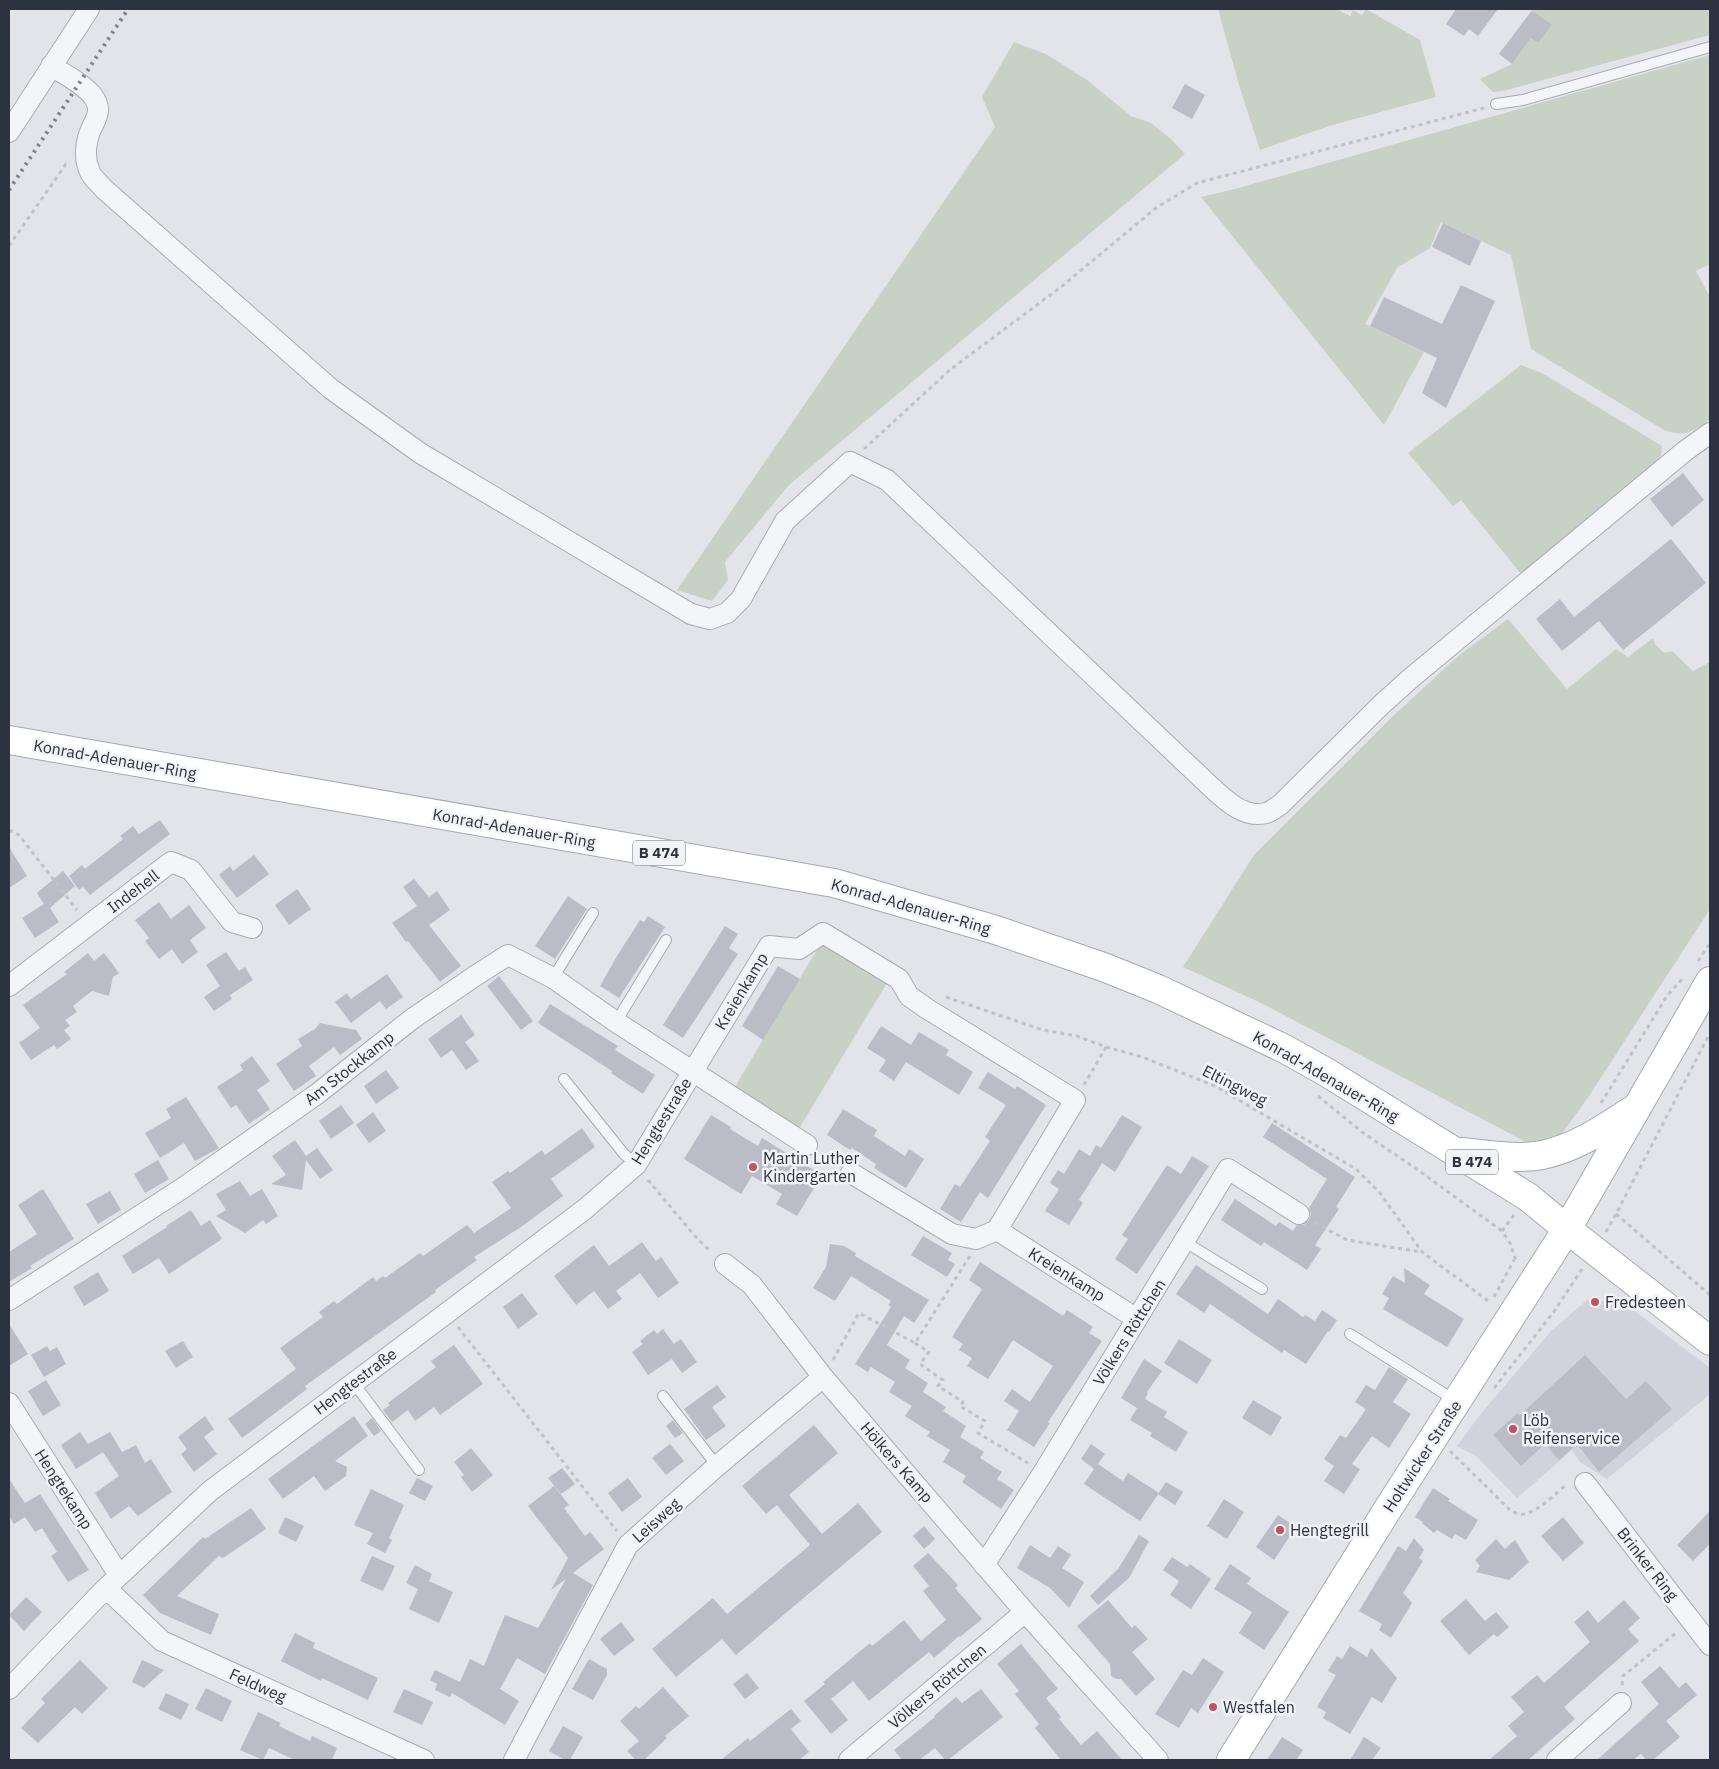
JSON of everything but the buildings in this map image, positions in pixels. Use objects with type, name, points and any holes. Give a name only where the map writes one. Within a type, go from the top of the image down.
[{"type":"main road","name":"Konrad-Adenauer-Ring","points":[[9,740],[834,883],[996,930],[1106,968],[1158,989],[1294,1054],[1326,1072],[1528,1197],[1710,1341]]},
{"type":"main road","name":"Holtwicker Straße","points":[[1231,1760],[1386,1512],[1567,1229],[1637,1107],[1696,974]]},
{"type":"main road","points":[[1455,1152],[1509,1156],[1540,1155],[1564,1148],[1584,1139],[1637,1107]]},
{"type":"street","points":[[9,132],[89,9]]},
{"type":"street","points":[[51,66],[90,93],[96,101],[98,109],[96,123],[88,136],[86,156],[90,173],[104,189],[331,390],[420,453],[691,614],[710,618],[727,613],[741,599],[785,521],[850,462],[887,480],[1227,801],[1248,814],[1266,813],[1280,805],[1380,705],[1425,665],[1684,451],[1710,433]]},
{"type":"street","name":"Indehell","points":[[9,986],[170,862],[191,870],[232,922],[252,928]]},
{"type":"street","name":"Kreienkamp","points":[[693,1070],[769,946],[799,949],[823,933],[899,979],[909,996],[926,1008],[1075,1100]]},
{"type":"street","name":"Am Stockkamp","points":[[9,1300],[183,1188],[316,1094],[412,1019],[474,976],[508,956],[553,978],[616,1022],[693,1070]]},
{"type":"street","points":[[693,1070],[808,1145]]},
{"type":"street","name":"Hengtestraße","points":[[9,1690],[112,1581],[210,1491],[353,1382],[447,1314],[584,1209],[636,1166],[693,1070]]},
{"type":"street","points":[[851,1173],[952,1234],[976,1239],[997,1230],[1075,1100]]},
{"type":"street","name":"Völkers Röttchen","points":[[984,1565],[1043,1473],[1228,1169],[1299,1214]]},
{"type":"street","name":"Kreienkamp","points":[[997,1230],[1137,1319]]},
{"type":"street","name":"Hölkers Kamp","points":[[725,1264],[752,1285],[823,1377],[1025,1612],[1158,1760]]},
{"type":"street","name":"Leisweg","points":[[514,1760],[628,1545],[716,1466],[823,1377]]},
{"type":"street","name":"Hengtekamp","points":[[9,1403],[112,1581]]},
{"type":"street","name":"Brinker Ring","points":[[1585,1483],[1710,1645]]},
{"type":"street","name":"Feldweg","points":[[112,1581],[162,1641],[424,1760]]},
{"type":"street","name":"Völkers Röttchen","points":[[849,1760],[1025,1612]]},
{"type":"street","points":[[1557,1760],[1621,1703]]},
{"type":"lane","points":[[1496,104],[1523,100],[1710,47]]},
{"type":"lane","points":[[553,978],[593,912]]},
{"type":"lane","points":[[616,1022],[666,940]]},
{"type":"lane","points":[[564,1079],[624,1154],[636,1166]]},
{"type":"lane","points":[[1185,1242],[1262,1289]]},
{"type":"lane","points":[[1350,1334],[1456,1402]]},
{"type":"lane","points":[[353,1382],[419,1470]]},
{"type":"lane","points":[[663,1396],[716,1466]]},
{"type":"path","points":[[850,462],[951,369],[1061,287],[1156,208],[1198,183],[1496,104]]},
{"type":"path","points":[[9,246],[66,164],[86,156]]},
{"type":"path","points":[[9,830],[19,835],[88,925]]},
{"type":"path","points":[[1596,1111],[1667,996],[1696,974],[1710,942]]},
{"type":"path","name":"Eltingweg","points":[[941,995],[1043,1030],[1077,1036],[1106,1047],[1142,1057],[1215,1086],[1356,1169],[1380,1193],[1422,1252],[1491,1303]]},
{"type":"path","points":[[1710,1033],[1616,1214],[1710,1295]]},
{"type":"path","points":[[1075,1100],[1106,1047]]},
{"type":"path","points":[[808,1145],[851,1173]]},
{"type":"path","points":[[636,1166],[694,1235],[725,1264]]},
{"type":"path","points":[[1299,1214],[1347,1240],[1422,1252]]},
{"type":"path","points":[[915,1344],[968,1260],[976,1239]]},
{"type":"path","points":[[823,1377],[859,1313],[929,1352],[920,1364],[943,1380],[938,1386],[963,1402],[960,1406],[985,1421],[978,1433],[1043,1473]]},
{"type":"path","points":[[447,1314],[628,1545]]},
{"type":"path","points":[[1448,1449],[1509,1509],[1516,1513],[1522,1514],[1533,1510],[1571,1481],[1578,1479],[1585,1483]]},
{"type":"path","points":[[1623,1676],[1691,1620]]},
{"type":"shaded area","points":[[1587,1300],[1624,1303],[1710,1368],[1710,1394],[1607,1479],[1580,1462],[1572,1450],[1517,1498],[1476,1456],[1457,1446],[1479,1416],[1551,1331]]},
{"type":"green space","points":[[1218,9],[1336,9],[1350,16],[1353,10],[1362,15],[1366,9],[1420,40],[1436,97],[1329,126],[1260,150],[1239,85]]},
{"type":"green space","points":[[1709,9],[1710,35],[1503,91],[1493,92],[1480,79],[1512,64],[1531,38],[1538,43],[1551,25],[1532,10]]},
{"type":"green space","points":[[1014,42],[1046,54],[1087,80],[1131,116],[1151,123],[1171,139],[1185,154],[789,485],[725,562],[728,580],[712,601],[677,590],[995,127],[982,97]]},
{"type":"green space","points":[[1710,55],[1710,264],[1696,271],[1710,297],[1710,420],[1688,432],[1678,433],[1664,430],[1531,349],[1511,255],[1441,222],[1430,248],[1398,267],[1365,324],[1424,352],[1384,425],[1201,197],[1235,189]]},
{"type":"green space","points":[[1521,365],[1542,373],[1662,446],[1661,455],[1650,470],[1521,574],[1461,500],[1453,506],[1408,453]]},
{"type":"green space","points":[[1508,619],[1567,689],[1616,649],[1628,657],[1653,638],[1655,644],[1664,653],[1672,651],[1693,671],[1710,662],[1710,909],[1589,1096],[1561,1135],[1545,1147],[1528,1143],[1263,1004],[1183,967],[1254,855],[1390,719],[1458,656]]},
{"type":"green space","points":[[824,938],[890,978],[794,1137],[730,1095]]},
{"type":"railway","points":[[9,190],[128,9]]},
{"type":"place","name":"Martin Luther Kindergarten","points":[[753,1167]]},
{"type":"place","name":"Fredesteen","points":[[1595,1302]]},
{"type":"place","name":"Löb Reifenservice","points":[[1513,1429]]},
{"type":"place","name":"Hengtegrill","points":[[1280,1530]]},
{"type":"place","name":"Westfalen","points":[[1213,1707]]}]
